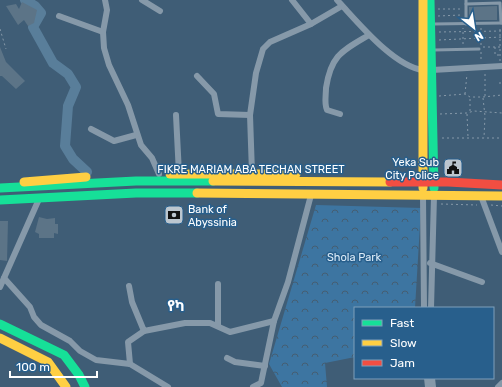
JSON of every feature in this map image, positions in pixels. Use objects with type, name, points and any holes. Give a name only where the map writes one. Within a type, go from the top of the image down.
[{"type":"main road","points":[[423,0],[435,182],[434,199]]},
{"type":"main road","points":[[423,196],[428,70],[432,50],[430,0]]},
{"type":"main road","points":[[12,188],[21,182],[39,180],[159,174],[252,173],[382,176],[392,182]]},
{"type":"main road","points":[[448,182],[464,178],[502,178]]},
{"type":"main road","points":[[136,181],[136,193]]},
{"type":"main road","name":"FIKRE MARIAM ABA TECHAN STREET","points":[[0,188],[136,181],[448,182],[502,185]]},
{"type":"main road","points":[[0,200],[136,193],[423,196],[434,199],[502,196]]},
{"type":"main road","points":[[0,324],[64,355],[80,375],[86,387]]},
{"type":"main road","points":[[0,338],[48,362],[66,387]]},
{"type":"street","points":[[105,0],[106,10],[103,32],[104,48],[112,75],[128,106],[136,135],[141,145],[152,158],[159,174]]},
{"type":"street","points":[[142,0],[160,11]]},
{"type":"street","points":[[292,0],[311,24]]},
{"type":"street","points":[[337,0],[369,35],[408,65],[428,70],[502,66]]},
{"type":"street","points":[[252,173],[250,115],[256,73],[263,49],[270,42],[311,24],[342,6]]},
{"type":"street","points":[[59,16],[103,32]]},
{"type":"street","points":[[340,114],[327,110],[326,107],[326,91],[330,67],[339,55],[369,35]]},
{"type":"street","points":[[197,76],[214,94],[218,114],[250,115]]},
{"type":"street","points":[[176,115],[179,174]]},
{"type":"street","points":[[91,129],[114,142],[136,135]]},
{"type":"street","points":[[253,387],[261,385],[274,321],[288,282],[311,195]]},
{"type":"street","points":[[423,196],[424,307]]},
{"type":"street","points":[[481,196],[502,252]]},
{"type":"street","points":[[39,199],[1,282],[30,307],[34,317],[41,324],[70,341],[80,351],[96,360],[130,364],[168,387]]},
{"type":"street","points":[[431,307],[434,199]]},
{"type":"street","points":[[424,260],[482,282]]},
{"type":"street","points":[[218,284],[218,326]]},
{"type":"street","points":[[129,286],[132,302],[144,331]]},
{"type":"street","points":[[130,364],[128,342],[144,331],[185,323],[210,323],[230,332],[274,321]]},
{"type":"street","points":[[227,358],[235,362],[265,366]]},
{"type":"street","points":[[498,387],[502,383]]},
{"type":"lane","points":[[431,24],[464,24],[481,24],[501,23],[500,2],[466,2],[464,24]]},
{"type":"lane","points":[[432,50],[480,48]]},
{"type":"path","points":[[436,9],[466,8]]},
{"type":"path","points":[[437,16],[466,15]]},
{"type":"path","points":[[495,47],[494,55],[501,55],[499,47],[501,23]]},
{"type":"path","points":[[463,49],[464,24]]},
{"type":"path","points":[[481,24],[480,48],[483,67],[484,138]]},
{"type":"path","points":[[0,29],[6,49]]},
{"type":"path","points":[[436,32],[501,31]]},
{"type":"path","points":[[436,40],[501,37]]},
{"type":"path","points":[[480,48],[502,47]]},
{"type":"path","points":[[465,94],[467,67]]},
{"type":"path","points":[[437,97],[465,94],[470,97],[502,95]]},
{"type":"path","points":[[470,97],[470,111]]},
{"type":"path","points":[[437,114],[467,113],[470,111],[502,113]]},
{"type":"path","points":[[467,113],[468,138]]},
{"type":"path","points":[[437,137],[502,138]]},
{"type":"path","points":[[434,199],[444,205],[502,206]]},
{"type":"green space","name":"Shola Park","points":[[316,205],[421,208],[415,307],[354,307],[354,357],[325,363],[327,387],[282,387],[269,364]]},
{"type":"building","points":[[22,2],[37,10],[34,23],[28,26],[24,20],[18,25],[6,6],[16,4],[19,9]]},
{"type":"building","points":[[497,6],[497,20],[469,20],[469,7]]},
{"type":"building","points":[[0,47],[6,62],[25,81],[16,89],[2,76],[0,76]]},
{"type":"building","points":[[39,217],[47,219],[55,218],[55,224],[58,224],[58,234],[54,233],[54,238],[39,238],[39,234],[35,232]]},
{"type":"building","points":[[0,221],[8,221],[7,261],[0,260]]},
{"type":"waterway","points":[[25,0],[35,6],[41,13],[33,27],[53,63],[68,74],[76,87],[68,106],[65,146],[73,159],[87,172]]},
{"type":"traffic: fast","points":[[430,0],[434,188]]},
{"type":"traffic: fast","points":[[0,188],[136,181],[213,181]]},
{"type":"traffic: fast","points":[[0,200],[136,193],[197,193]]},
{"type":"traffic: fast","points":[[0,324],[64,355],[79,375],[85,387]]},
{"type":"traffic: slow","points":[[423,0],[423,188]]},
{"type":"traffic: slow","points":[[170,174],[296,174]]},
{"type":"traffic: slow","points":[[24,182],[86,177]]},
{"type":"traffic: slow","points":[[213,181],[390,182]]},
{"type":"traffic: slow","points":[[197,193],[502,196]]},
{"type":"traffic: slow","points":[[0,338],[48,362],[66,387]]},
{"type":"traffic: jam","points":[[390,182],[448,182],[502,185]]},
{"type":"place","name":"Yeka Sub City Police","points":[[453,168]]},
{"type":"place","name":"Bank of Abyssinia","points":[[174,215]]},
{"type":"district","name":"የካ","points":[[176,306]]}]
